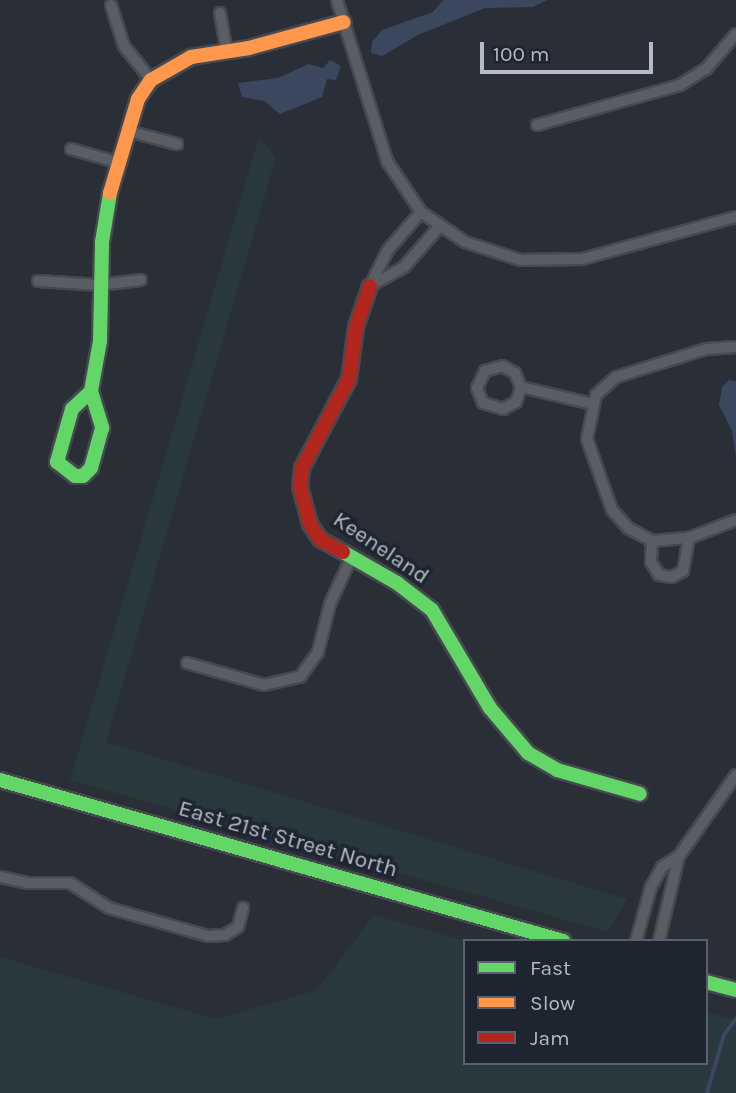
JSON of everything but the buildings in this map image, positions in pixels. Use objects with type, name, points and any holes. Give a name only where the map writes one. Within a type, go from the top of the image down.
[{"type":"street","points":[[337,0],[387,161],[421,212],[439,227],[491,253],[552,261],[582,259],[736,217]]},
{"type":"street","points":[[111,5],[124,46],[151,80]]},
{"type":"street","points":[[220,13],[227,51]]},
{"type":"street","points":[[91,391],[72,410],[57,462],[75,476],[83,476],[91,468],[102,428],[91,391],[100,341],[102,242],[117,162],[138,99],[151,80],[191,57],[227,51],[344,22]]},
{"type":"street","points":[[537,125],[680,85],[706,69],[736,34]]},
{"type":"street","points":[[128,131],[177,145]]},
{"type":"street","points":[[71,149],[117,162]]},
{"type":"street","name":"Keeneland","points":[[421,212],[388,250],[370,286],[356,327],[349,379],[302,468],[300,488],[315,532],[351,558],[397,583],[432,610],[490,708],[528,753],[557,770],[640,794]]},
{"type":"street","points":[[370,286],[404,267],[439,227]]},
{"type":"street","points":[[38,281],[100,285],[141,280]]},
{"type":"street","points":[[736,347],[706,349],[616,377],[603,385],[593,404],[587,439],[603,493],[628,528],[652,541],[689,538],[736,520]]},
{"type":"street","points":[[502,366],[515,373],[521,387],[516,402],[503,409],[483,403],[477,388],[485,371],[502,366]]},
{"type":"street","points":[[521,387],[593,404]]},
{"type":"street","points":[[652,541],[651,562],[659,575],[672,577],[683,571],[689,538]]},
{"type":"street","points":[[187,663],[264,685],[300,677],[318,652],[330,604],[351,558]]},
{"type":"street","points":[[659,939],[679,856],[736,775]]},
{"type":"street","name":"East 21st Street North","points":[[0,780],[556,939]]},
{"type":"street","points":[[637,939],[651,887],[662,867],[679,856]]},
{"type":"street","points":[[0,877],[28,884],[70,883],[109,908],[208,936],[225,935],[238,927],[243,908]]},
{"type":"street","points":[[708,983],[736,990]]},
{"type":"shaded area","points":[[259,137],[276,157],[106,742],[627,899],[608,932],[70,780]]},
{"type":"shaded area","points":[[374,915],[463,940],[463,1065],[708,1065],[708,1013],[736,1020],[736,1093],[0,1093],[0,957],[216,1019],[317,990]]},
{"type":"water","points":[[443,0],[547,0],[533,7],[485,8],[418,35],[382,56],[371,53],[372,42],[382,30],[433,12]]},
{"type":"water","points":[[330,60],[341,66],[336,80],[327,79],[322,97],[280,114],[264,101],[242,97],[238,83],[278,78],[308,64],[323,68]]},
{"type":"water","points":[[729,380],[736,381],[736,458],[732,431],[719,405],[722,387]]},
{"type":"waterway","points":[[707,1093],[724,1035],[736,1019]]},
{"type":"traffic: fast","points":[[91,391],[102,428],[91,468],[83,476],[75,476],[57,462],[72,409],[91,391],[100,341],[102,242],[110,193]]},
{"type":"traffic: fast","points":[[343,552],[397,583],[432,610],[490,708],[528,753],[557,770],[640,794]]},
{"type":"traffic: fast","points":[[0,780],[556,939]]},
{"type":"traffic: fast","points":[[708,983],[736,990]]},
{"type":"traffic: slow","points":[[110,193],[138,99],[151,80],[191,57],[249,48],[344,22]]},
{"type":"traffic: jam","points":[[343,552],[320,539],[310,524],[300,487],[302,468],[349,379],[356,327],[370,286]]}]
